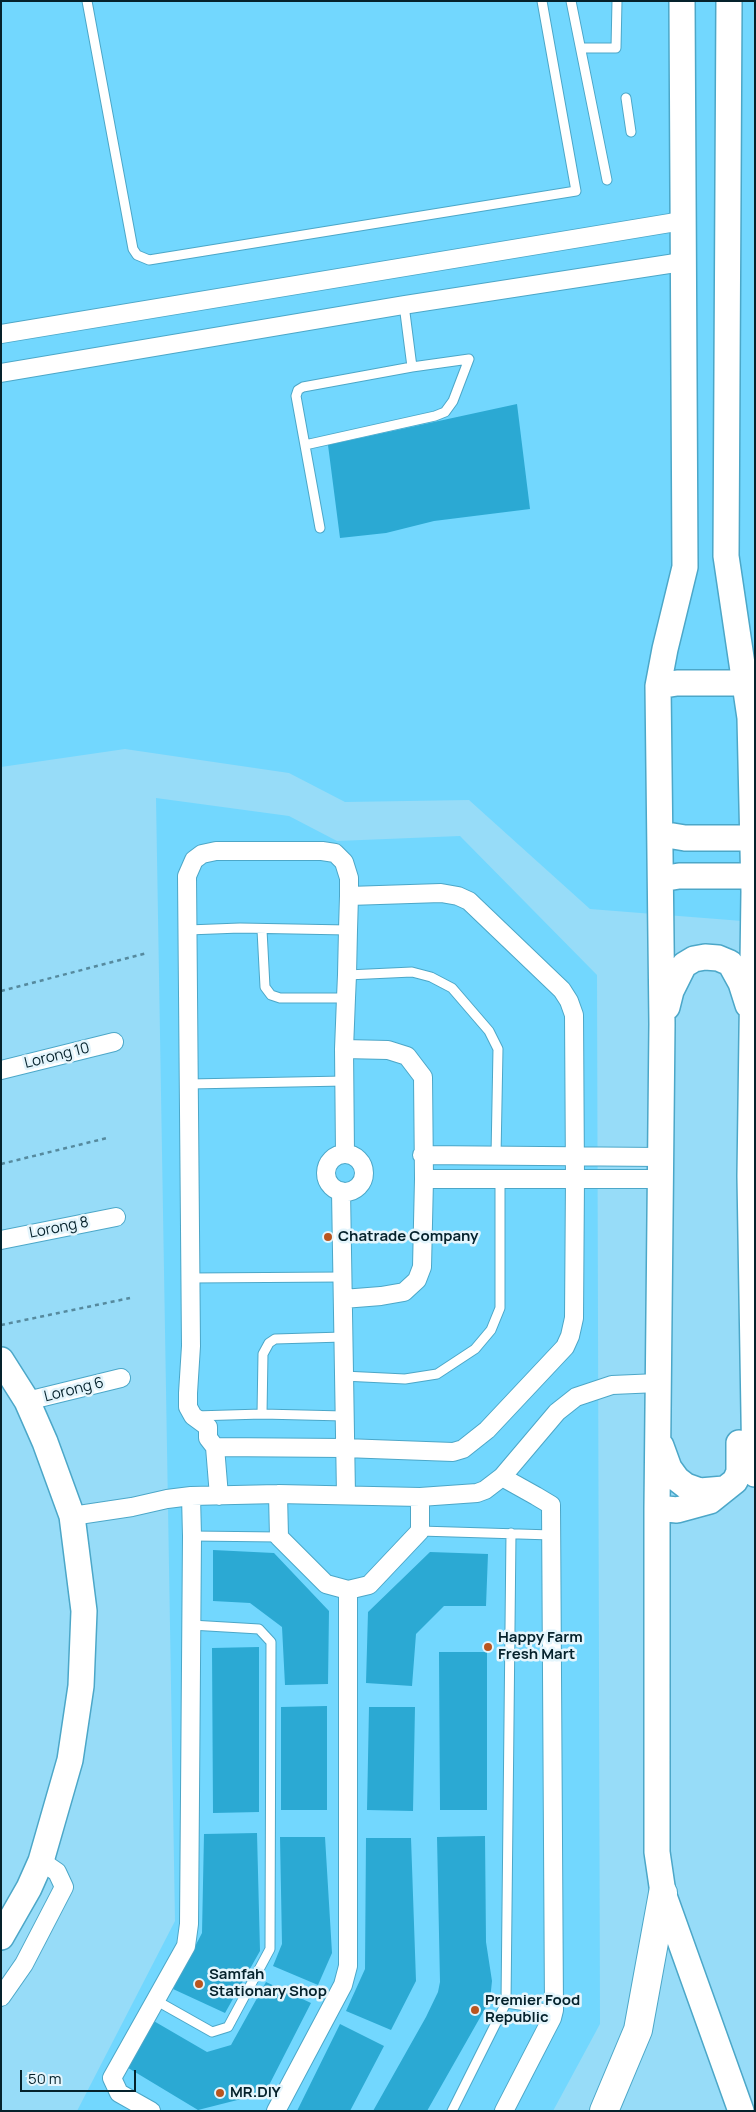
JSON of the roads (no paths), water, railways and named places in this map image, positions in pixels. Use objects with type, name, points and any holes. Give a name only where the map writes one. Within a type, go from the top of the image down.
[{"type":"highway","points":[[604,2111],[638,2030],[663,1893]]},
{"type":"street","points":[[682,1],[684,567],[658,686],[662,1024],[657,1508],[657,1852],[663,1893],[741,2111]]},
{"type":"street","points":[[729,1],[726,556],[750,718],[753,838],[751,1263],[755,1474]]},
{"type":"street","points":[[1,334],[682,221]]},
{"type":"street","points":[[1,373],[404,305],[682,262]]},
{"type":"street","points":[[658,686],[677,683],[746,683]]},
{"type":"street","points":[[660,834],[685,838],[753,838]]},
{"type":"street","points":[[219,1496],[215,1447],[208,1438],[208,1427],[192,1416],[188,1407],[191,1346],[191,1278],[187,876],[194,860],[202,854],[216,851],[322,851],[335,853],[344,862],[349,878],[344,1049],[345,1154]]},
{"type":"street","points":[[661,879],[679,876],[753,876]]},
{"type":"street","points":[[215,1447],[344,1448],[452,1452],[463,1449],[487,1430],[565,1347],[574,1318],[574,1015],[569,1001],[562,990],[469,901],[458,896],[441,893],[349,896]]},
{"type":"street","points":[[662,1024],[671,992],[684,964],[694,959],[705,957],[718,958],[730,963],[741,983],[753,1022]]},
{"type":"street","name":"Lorong 10","points":[[1,1070],[114,1042]]},
{"type":"street","points":[[343,1299],[404,1292],[417,1280],[422,1267],[424,1179],[422,1155],[423,1077],[407,1056],[388,1050],[344,1049]]},
{"type":"street","points":[[345,1154],[354,1156],[360,1162],[364,1174],[361,1183],[354,1189],[341,1191],[330,1184],[326,1170],[333,1158],[345,1154]]},
{"type":"street","points":[[422,1155],[574,1158],[660,1168]]},
{"type":"street","points":[[424,1179],[575,1178],[660,1168]]},
{"type":"street","points":[[341,1191],[346,1495]]},
{"type":"street","name":"Lorong 8","points":[[1,1240],[116,1217]]},
{"type":"street","points":[[657,1508],[677,1510],[710,1501],[735,1481],[739,1472],[741,1298],[743,1285],[751,1263]]},
{"type":"street","points":[[1,1360],[27,1401],[45,1442],[72,1516],[84,1611],[81,1686],[70,1760],[41,1861],[8,1909],[1,1937]]},
{"type":"street","name":"Lorong 6","points":[[27,1401],[121,1378]]},
{"type":"street","points":[[72,1516],[191,1496],[278,1494],[420,1496],[477,1493],[485,1490],[502,1478],[557,1412],[576,1397],[612,1385],[658,1383]]},
{"type":"street","points":[[658,1436],[669,1468],[677,1479],[686,1486],[700,1491],[724,1489]]},
{"type":"street","points":[[502,1478],[536,1496],[550,1506],[552,1535],[554,2010],[552,2018],[504,2111]]},
{"type":"street","points":[[278,1494],[279,1537],[326,1584],[348,1590],[369,1586],[420,1531],[420,1496]]},
{"type":"street","points":[[151,2111],[119,2093],[112,2078],[157,2001],[186,1946],[189,1924],[191,1496]]},
{"type":"street","points":[[276,2111],[343,1985],[348,1966],[348,1590]]},
{"type":"street","points":[[1,1997],[24,1964],[64,1887],[57,1872],[41,1861]]},
{"type":"lane","points":[[87,1],[133,249],[137,255],[150,260],[576,191],[542,1]]},
{"type":"lane","points":[[571,1],[607,180]]},
{"type":"lane","points":[[581,48],[616,48],[617,1]]},
{"type":"lane","points":[[626,98],[631,132]]},
{"type":"lane","points":[[404,305],[412,367]]},
{"type":"lane","points":[[305,445],[436,416],[445,412],[453,401],[469,359],[412,367],[303,387],[298,390],[296,396],[320,528]]},
{"type":"lane","points":[[188,930],[240,928],[262,930],[348,930]]},
{"type":"lane","points":[[262,930],[265,987],[271,995],[280,998],[346,998]]},
{"type":"lane","points":[[346,975],[412,972],[431,977],[452,988],[489,1031],[498,1049],[496,1156]]},
{"type":"lane","points":[[189,1084],[345,1081]]},
{"type":"lane","points":[[343,1376],[404,1379],[437,1374],[475,1349],[491,1330],[500,1308],[500,1178]]},
{"type":"lane","points":[[191,1278],[342,1277]]},
{"type":"lane","points":[[262,1414],[263,1354],[269,1343],[275,1339],[343,1336]]},
{"type":"lane","points":[[192,1416],[262,1414],[344,1416]]},
{"type":"lane","points":[[420,1531],[552,1535]]},
{"type":"lane","points":[[452,2111],[506,2003],[510,1533]]},
{"type":"lane","points":[[192,1536],[279,1537]]},
{"type":"lane","points":[[157,2001],[212,2032],[228,2027],[270,1949],[272,1642],[259,1628],[191,1625]]},
{"type":"lane","points":[[506,2003],[554,2010]]},
{"type":"place","name":"Chatrade Company","points":[[328,1237]]},
{"type":"place","name":"Happy Farm Fresh Mart","points":[[488,1647]]},
{"type":"place","name":"Samfah Stationary Shop","points":[[199,1984]]},
{"type":"place","name":"Premier Food Republic","points":[[475,2010]]},
{"type":"place","name":"MR.DIY","points":[[220,2093]]}]
